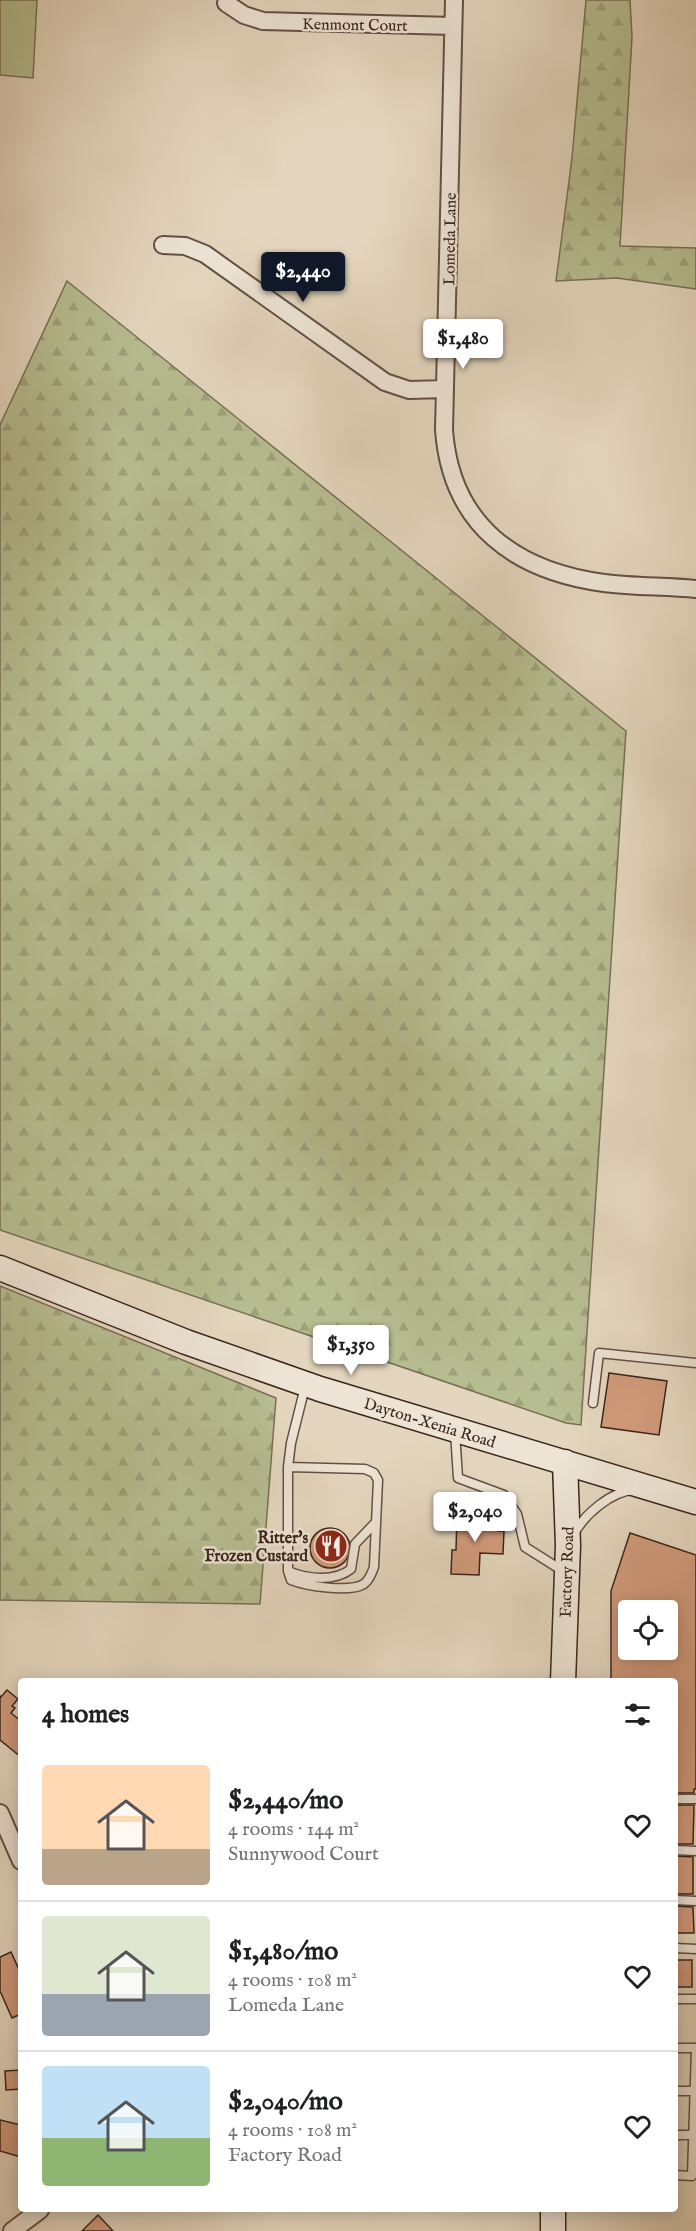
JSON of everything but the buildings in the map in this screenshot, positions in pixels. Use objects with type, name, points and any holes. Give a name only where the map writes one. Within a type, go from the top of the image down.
[{"type":"main road","name":"Dayton-Xenia Road","points":[[0,1268],[186,1342],[306,1384],[696,1502]]},
{"type":"main road","name":"Factory Road","points":[[562,1678],[568,1545],[565,1462]]},
{"type":"main road","points":[[553,2212],[553,2231]]},
{"type":"street","name":"Lomeda Lane","points":[[454,0],[445,389],[445,442],[454,481],[477,520],[506,549],[531,564],[558,574],[603,583],[696,589]]},
{"type":"street","name":"Kenmont Court","points":[[226,3],[244,15],[263,21],[453,26]]},
{"type":"street","points":[[163,245],[185,246],[205,254],[385,382],[409,390],[445,389]]},
{"type":"street","points":[[0,1813],[18,1854]]},
{"type":"street","points":[[12,2231],[37,2212]]},
{"type":"lane","points":[[593,1403],[599,1353],[696,1363]]},
{"type":"lane","points":[[288,1467],[365,1469],[374,1473],[378,1480],[374,1567],[371,1576],[364,1584],[351,1588],[303,1585],[291,1580],[288,1571],[288,1467],[291,1443],[306,1384]]},
{"type":"lane","points":[[455,1429],[458,1478],[504,1495],[518,1514],[525,1547],[566,1573]]},
{"type":"lane","points":[[568,1545],[582,1519],[604,1502],[628,1490],[660,1490]]},
{"type":"lane","points":[[288,1571],[300,1576],[342,1576],[351,1569],[355,1544],[376,1522]]},
{"type":"lane","points":[[678,1799],[696,1799]]},
{"type":"lane","points":[[678,1850],[696,1851]]},
{"type":"lane","points":[[678,1900],[696,1900]]},
{"type":"lane","points":[[678,1948],[696,1948]]},
{"type":"lane","points":[[678,1999],[696,1999]]},
{"type":"lane","points":[[678,2048],[696,2048],[692,2176],[678,2175]]},
{"type":"lane","points":[[678,2091],[694,2091]]},
{"type":"lane","points":[[678,2135],[693,2135]]},
{"type":"green space","points":[[0,0],[37,0],[33,78],[0,75]]},
{"type":"green space","points":[[586,0],[630,0],[632,37],[620,246],[696,248],[696,289],[617,278],[556,281],[572,158]]},
{"type":"green space","points":[[67,281],[626,731],[581,1425],[566,1423],[0,1230],[0,425]]},
{"type":"green space","points":[[0,1286],[276,1398],[260,1604],[0,1600]]},
{"type":"place","name":"Ritter's Frozen Custard","points":[[331,1546]]}]
